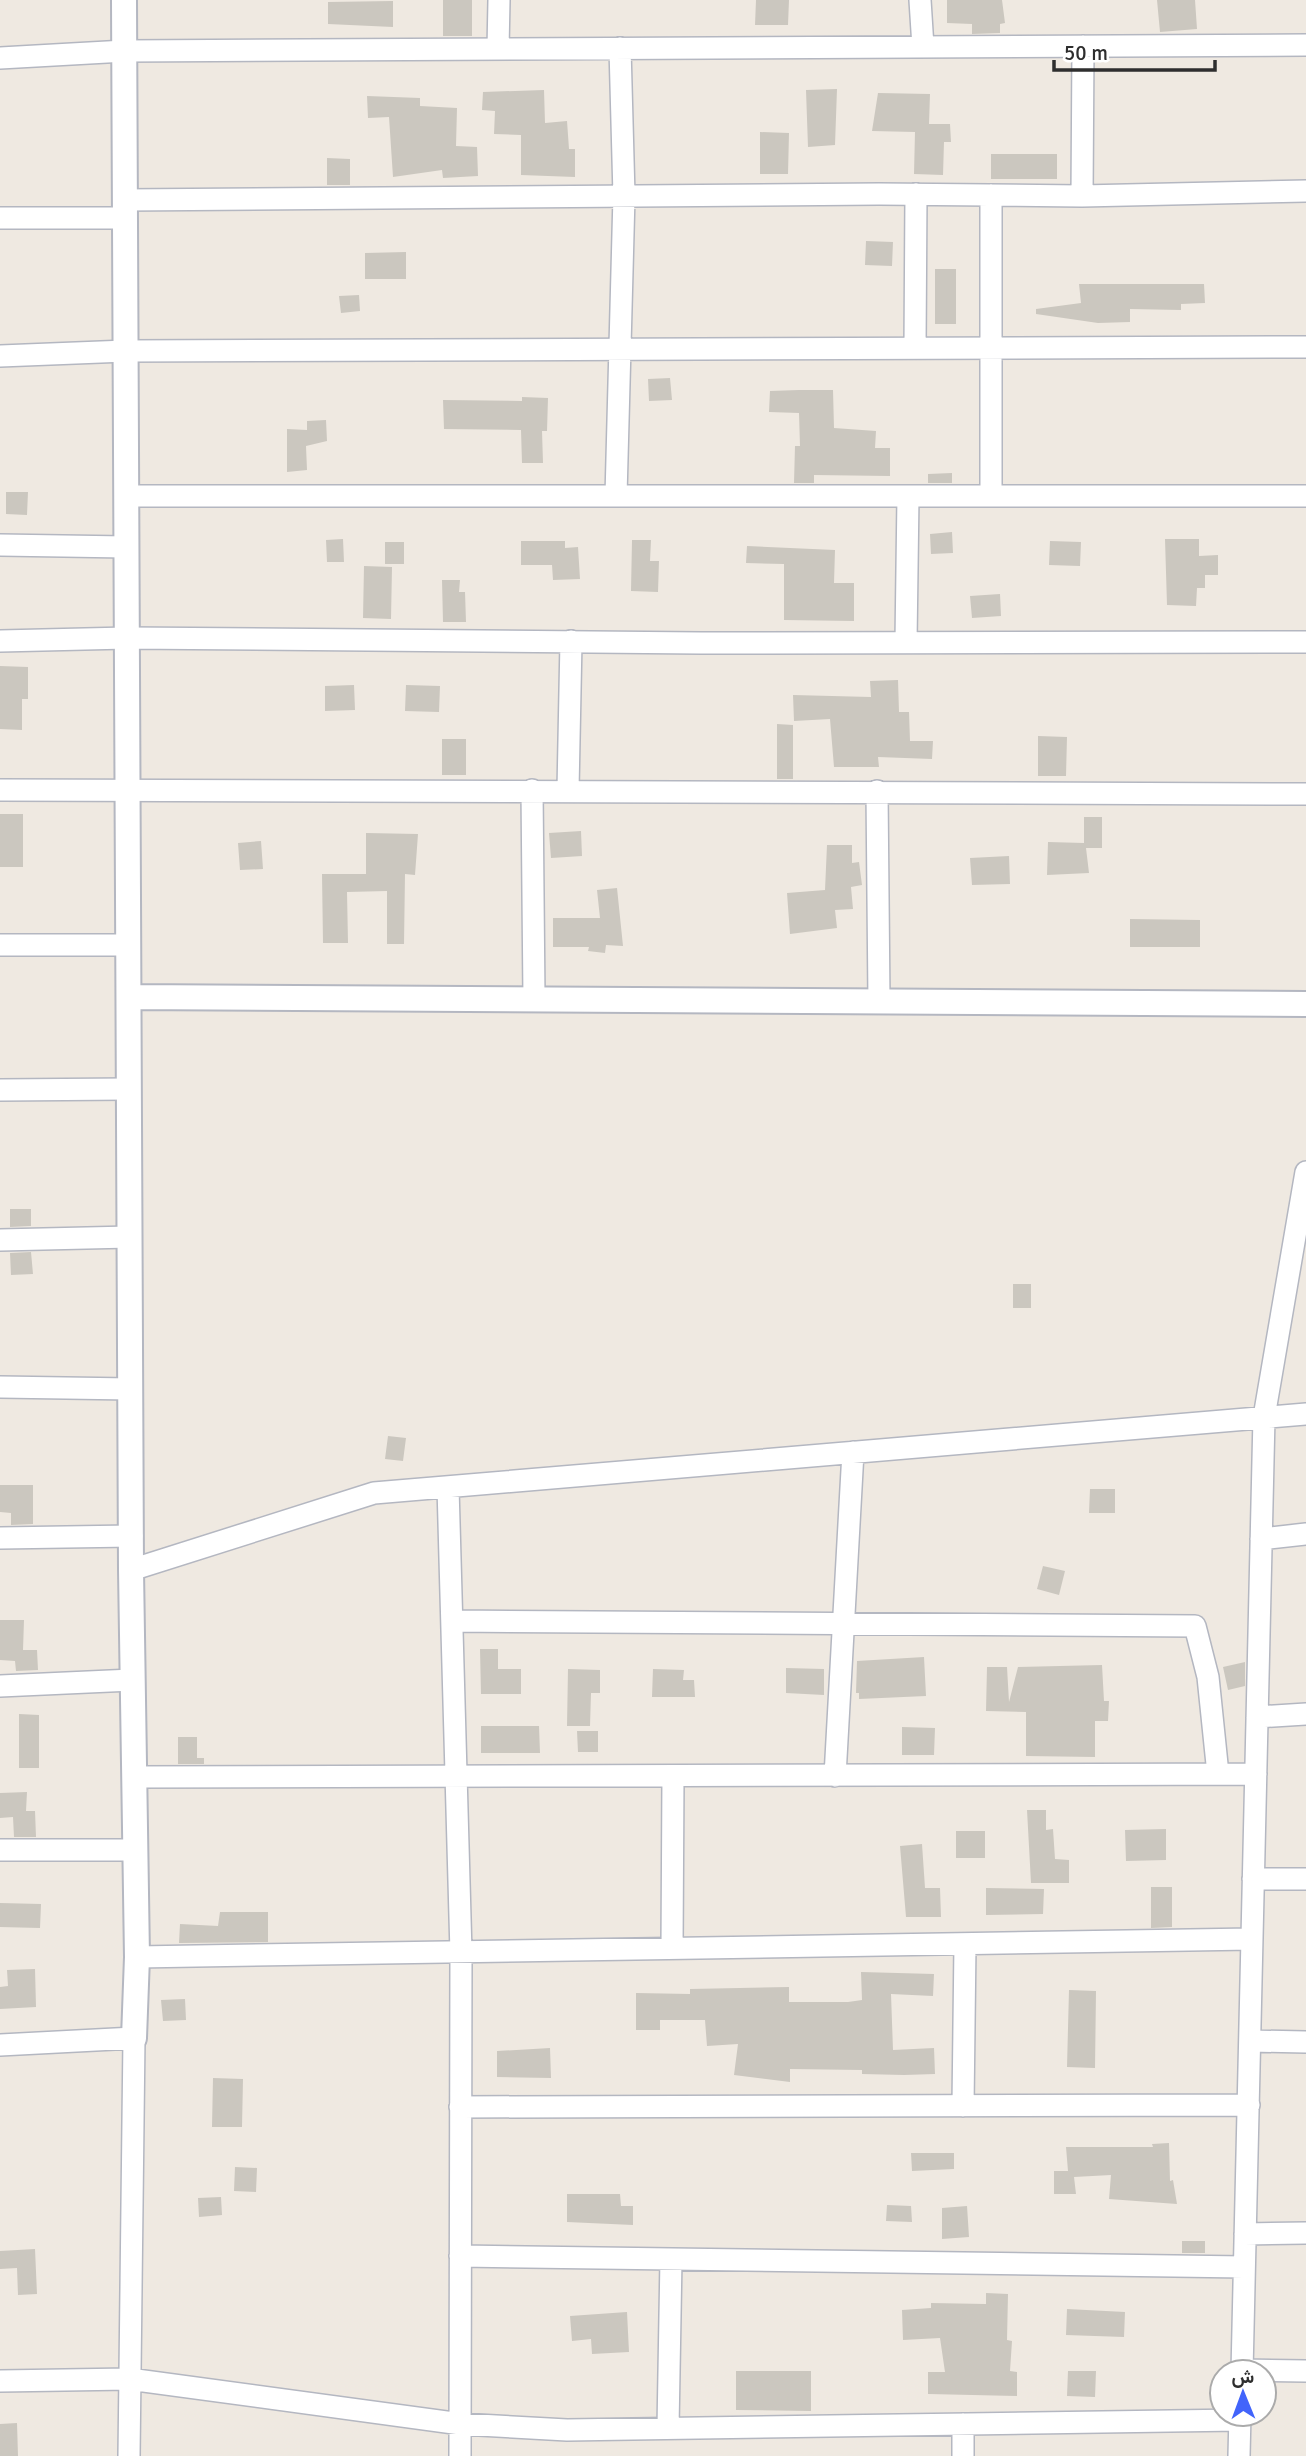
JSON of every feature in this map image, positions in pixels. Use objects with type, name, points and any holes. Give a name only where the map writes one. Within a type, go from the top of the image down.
[{"type":"street","points":[[124,0],[131,1570],[136,1957],[129,2456]]},
{"type":"street","points":[[498,49],[499,0]]},
{"type":"street","points":[[920,0],[923,47]]},
{"type":"street","points":[[0,58],[125,51],[1306,45]]},
{"type":"street","points":[[1082,196],[1083,46]]},
{"type":"street","points":[[616,496],[624,196],[620,48]]},
{"type":"street","points":[[0,218],[125,209],[624,196],[1082,196],[1306,191]]},
{"type":"street","points":[[915,348],[916,194]]},
{"type":"street","points":[[991,195],[991,496]]},
{"type":"street","points":[[0,356],[126,351],[1306,347]]},
{"type":"street","points":[[126,496],[1306,496]]},
{"type":"street","points":[[906,642],[908,496]]},
{"type":"street","points":[[0,545],[126,547]]},
{"type":"street","points":[[0,641],[127,638],[1306,642]]},
{"type":"street","points":[[568,790],[570,641]]},
{"type":"street","points":[[0,790],[1306,794]]},
{"type":"street","points":[[532,790],[534,999]]},
{"type":"street","points":[[877,791],[879,1002]]},
{"type":"street","points":[[0,945],[128,946]]},
{"type":"street","points":[[129,997],[1306,1004]]},
{"type":"street","points":[[0,1090],[129,1089]]},
{"type":"street","points":[[1242,2358],[1264,1417],[1306,1172]]},
{"type":"street","points":[[0,1240],[130,1237]]},
{"type":"street","points":[[0,1387],[131,1390]]},
{"type":"street","points":[[131,1570],[374,1493],[1306,1413]]},
{"type":"street","points":[[835,1776],[853,1452]]},
{"type":"street","points":[[448,1487],[461,1953],[460,2456]]},
{"type":"street","points":[[1261,1539],[1306,1534]]},
{"type":"street","points":[[0,1538],[132,1536]]},
{"type":"street","points":[[452,1621],[1195,1626],[1208,1677],[1218,1774]]},
{"type":"street","points":[[0,1686],[132,1680]]},
{"type":"street","points":[[1257,1717],[1306,1714]]},
{"type":"street","points":[[134,1777],[1255,1774]]},
{"type":"street","points":[[673,1776],[673,1948]]},
{"type":"street","points":[[0,1850],[133,1850]]},
{"type":"street","points":[[1253,1879],[1306,1879]]},
{"type":"street","points":[[136,1957],[1252,1940]]},
{"type":"street","points":[[963,2106],[965,1944]]},
{"type":"street","points":[[0,2045],[134,2038]]},
{"type":"street","points":[[1250,2041],[1306,2042]]},
{"type":"street","points":[[460,2107],[1249,2105]]},
{"type":"street","points":[[1245,2234],[1306,2233]]},
{"type":"street","points":[[460,2256],[1244,2267]]},
{"type":"street","points":[[668,2428],[671,2259]]},
{"type":"street","points":[[1278,2371],[1306,2371]]},
{"type":"street","points":[[0,2381],[130,2379],[461,2424],[566,2430],[1208,2418]]},
{"type":"street","points":[[963,2424],[963,2456]]},
{"type":"street","points":[[1239,2456],[1240,2428]]},
{"type":"building","points":[[443,0],[472,0],[472,36],[443,36]]},
{"type":"building","points":[[756,0],[789,0],[788,25],[755,25]]},
{"type":"building","points":[[947,0],[1002,0],[1005,23],[1000,24],[1000,33],[972,34],[972,24],[947,23]]},
{"type":"building","points":[[1157,0],[1195,0],[1197,29],[1160,32]]},
{"type":"building","points":[[393,1],[393,27],[328,24],[328,2]]},
{"type":"building","points":[[837,89],[835,145],[808,147],[806,90]]},
{"type":"building","points":[[544,90],[545,123],[567,121],[569,149],[575,149],[575,177],[521,175],[521,135],[494,134],[495,111],[482,110],[483,92]]},
{"type":"building","points":[[878,93],[930,94],[929,124],[950,124],[951,142],[944,142],[943,175],[914,174],[915,132],[872,131]]},
{"type":"building","points":[[367,96],[420,98],[420,106],[457,108],[456,146],[477,147],[478,176],[443,178],[442,170],[393,177],[389,117],[368,118]]},
{"type":"building","points":[[760,132],[789,133],[788,174],[760,174]]},
{"type":"building","points":[[991,154],[1057,154],[1057,179],[991,179]]},
{"type":"building","points":[[327,158],[350,159],[350,185],[327,185]]},
{"type":"building","points":[[866,241],[893,242],[892,266],[865,265]]},
{"type":"building","points":[[406,252],[406,279],[365,279],[365,253]]},
{"type":"building","points":[[935,269],[956,269],[956,324],[935,324]]},
{"type":"building","points":[[1079,284],[1204,284],[1205,303],[1181,304],[1181,310],[1130,309],[1130,322],[1098,323],[1036,314],[1036,309],[1081,303]]},
{"type":"building","points":[[359,295],[360,311],[341,313],[339,296]]},
{"type":"building","points":[[670,378],[672,400],[649,401],[648,379]]},
{"type":"building","points":[[833,390],[834,428],[876,431],[875,448],[890,448],[890,476],[814,475],[814,483],[794,483],[795,446],[800,446],[799,413],[769,412],[770,391]]},
{"type":"building","points":[[522,397],[548,398],[547,431],[542,431],[543,463],[522,463],[521,430],[444,429],[443,400],[522,401]]},
{"type":"building","points":[[326,420],[327,441],[306,446],[307,470],[287,472],[287,429],[307,430],[307,421]]},
{"type":"building","points":[[952,473],[952,483],[928,483],[928,474]]},
{"type":"building","points":[[6,492],[28,492],[27,515],[6,514]]},
{"type":"building","points":[[952,532],[953,553],[931,554],[930,534]]},
{"type":"building","points":[[343,539],[344,562],[327,562],[326,540]]},
{"type":"building","points":[[1165,539],[1199,539],[1199,556],[1218,555],[1218,575],[1205,575],[1205,588],[1197,588],[1196,606],[1167,605]]},
{"type":"building","points":[[632,540],[651,540],[650,561],[659,561],[658,592],[631,591]]},
{"type":"building","points":[[521,541],[565,541],[565,548],[578,547],[580,579],[553,580],[552,565],[521,565]]},
{"type":"building","points":[[1050,541],[1081,542],[1080,566],[1049,565]]},
{"type":"building","points":[[385,542],[404,542],[404,564],[385,564]]},
{"type":"building","points":[[747,546],[835,550],[834,583],[854,583],[854,621],[784,620],[784,564],[746,563]]},
{"type":"building","points":[[364,566],[392,567],[391,619],[363,618]]},
{"type":"building","points":[[442,580],[460,580],[459,592],[465,592],[466,622],[443,622]]},
{"type":"building","points":[[1000,594],[1001,616],[972,618],[970,596]]},
{"type":"building","points":[[0,666],[28,667],[28,699],[22,699],[22,730],[0,729]]},
{"type":"building","points":[[898,680],[899,712],[909,712],[910,741],[933,741],[932,759],[878,757],[879,767],[834,767],[830,719],[794,721],[793,695],[871,697],[870,681]]},
{"type":"building","points":[[354,685],[355,710],[325,711],[325,686]]},
{"type":"building","points":[[406,685],[440,686],[439,712],[405,711]]},
{"type":"building","points":[[777,724],[793,725],[793,779],[777,779]]},
{"type":"building","points":[[1038,736],[1067,737],[1066,776],[1038,776]]},
{"type":"building","points":[[442,739],[466,739],[466,775],[442,775]]},
{"type":"building","points":[[0,814],[23,814],[23,867],[0,867]]},
{"type":"building","points":[[1084,817],[1102,817],[1102,848],[1086,848],[1089,873],[1047,875],[1048,842],[1084,843]]},
{"type":"building","points":[[581,831],[582,856],[551,858],[549,833]]},
{"type":"building","points":[[366,833],[418,834],[415,875],[405,874],[404,944],[387,944],[387,891],[347,892],[348,943],[323,943],[322,874],[366,874]]},
{"type":"building","points":[[261,841],[263,869],[240,870],[238,843]]},
{"type":"building","points":[[827,845],[852,845],[852,863],[859,862],[862,885],[851,887],[853,909],[835,910],[837,928],[790,934],[787,893],[825,890]]},
{"type":"building","points":[[1009,856],[1010,884],[972,885],[970,858]]},
{"type":"building","points":[[617,888],[623,946],[606,945],[605,953],[588,951],[589,947],[553,947],[553,918],[600,918],[597,890]]},
{"type":"building","points":[[1130,919],[1200,920],[1200,947],[1130,947]]},
{"type":"building","points":[[10,1209],[31,1209],[31,1226],[10,1227]]},
{"type":"building","points":[[31,1252],[33,1274],[11,1275],[10,1253]]},
{"type":"building","points":[[1013,1284],[1031,1284],[1031,1308],[1013,1308]]},
{"type":"building","points":[[388,1436],[406,1438],[403,1461],[385,1459]]},
{"type":"building","points":[[0,1485],[33,1485],[33,1524],[11,1525],[11,1513],[0,1512]]},
{"type":"building","points":[[1090,1489],[1115,1489],[1115,1513],[1089,1513]]},
{"type":"building","points":[[1043,1566],[1065,1571],[1059,1595],[1037,1589]]},
{"type":"building","points":[[0,1620],[24,1620],[23,1650],[37,1650],[38,1670],[16,1671],[15,1661],[0,1660]]},
{"type":"building","points":[[480,1649],[498,1649],[498,1669],[521,1669],[521,1694],[481,1694]]},
{"type":"building","points":[[924,1657],[926,1696],[859,1699],[859,1693],[856,1693],[857,1661]]},
{"type":"building","points":[[1245,1662],[1245,1686],[1228,1690],[1223,1667]]},
{"type":"building","points":[[1102,1665],[1104,1701],[1109,1701],[1108,1721],[1095,1721],[1095,1757],[1026,1756],[1026,1712],[986,1711],[987,1667],[1007,1667],[1009,1702],[1018,1667]]},
{"type":"building","points":[[786,1668],[824,1669],[824,1695],[786,1693]]},
{"type":"building","points":[[568,1669],[600,1670],[600,1693],[591,1693],[590,1726],[567,1726]]},
{"type":"building","points":[[653,1669],[684,1670],[683,1680],[694,1680],[695,1697],[652,1697]]},
{"type":"building","points":[[19,1714],[39,1715],[39,1768],[19,1768]]},
{"type":"building","points":[[481,1726],[539,1726],[540,1753],[481,1753]]},
{"type":"building","points":[[902,1727],[935,1728],[934,1755],[902,1755]]},
{"type":"building","points":[[577,1731],[598,1731],[598,1752],[578,1752]]},
{"type":"building","points":[[178,1737],[197,1737],[197,1758],[204,1758],[204,1764],[178,1764]]},
{"type":"building","points":[[27,1792],[26,1811],[35,1811],[36,1837],[14,1837],[13,1817],[0,1818],[0,1793]]},
{"type":"building","points":[[1027,1810],[1046,1810],[1046,1830],[1053,1829],[1055,1859],[1069,1860],[1069,1883],[1031,1883]]},
{"type":"building","points":[[1166,1829],[1166,1860],[1126,1861],[1125,1830]]},
{"type":"building","points":[[956,1831],[985,1831],[985,1858],[956,1858]]},
{"type":"building","points":[[922,1844],[925,1888],[940,1888],[941,1917],[906,1917],[900,1846]]},
{"type":"building","points":[[1151,1887],[1172,1887],[1172,1927],[1151,1928]]},
{"type":"building","points":[[986,1888],[1044,1889],[1043,1914],[986,1915]]},
{"type":"building","points":[[0,1903],[41,1904],[40,1928],[0,1927]]},
{"type":"building","points":[[220,1912],[268,1912],[268,1942],[179,1943],[180,1924],[218,1926]]},
{"type":"building","points":[[35,1969],[36,2007],[0,2009],[0,1987],[8,1986],[7,1970]]},
{"type":"building","points":[[861,1972],[934,1974],[933,1996],[891,1994],[893,2050],[934,2048],[935,2074],[862,2074],[862,2070],[790,2069],[790,2082],[734,2075],[738,2044],[707,2046],[705,2020],[660,2020],[660,2030],[636,2030],[636,1993],[690,1994],[690,1989],[789,1987],[789,2002],[848,2002],[862,2000]]},
{"type":"building","points":[[1069,1990],[1096,1991],[1095,2068],[1067,2067]]},
{"type":"building","points":[[185,1999],[186,2020],[163,2021],[161,2000]]},
{"type":"building","points":[[550,2048],[551,2078],[497,2077],[497,2051]]},
{"type":"building","points":[[213,2078],[243,2079],[242,2127],[212,2127]]},
{"type":"building","points":[[1169,2143],[1170,2181],[1173,2180],[1177,2204],[1109,2199],[1111,2175],[1074,2177],[1076,2194],[1054,2194],[1054,2171],[1068,2171],[1066,2147],[1153,2147],[1152,2144]]},
{"type":"building","points":[[911,2153],[954,2153],[954,2169],[912,2171]]},
{"type":"building","points":[[235,2167],[257,2168],[256,2192],[234,2191]]},
{"type":"building","points":[[567,2194],[620,2194],[621,2206],[633,2206],[633,2225],[567,2222]]},
{"type":"building","points":[[221,2197],[222,2215],[199,2217],[198,2198]]},
{"type":"building","points":[[887,2205],[911,2206],[912,2222],[886,2221]]},
{"type":"building","points":[[967,2206],[969,2237],[942,2239],[942,2208]]},
{"type":"building","points":[[1182,2241],[1205,2241],[1205,2253],[1182,2253]]},
{"type":"building","points":[[35,2249],[37,2294],[18,2295],[17,2268],[0,2269],[0,2251]]},
{"type":"building","points":[[986,2293],[1008,2294],[1007,2340],[1012,2341],[1010,2371],[1017,2372],[1017,2396],[928,2394],[928,2372],[945,2372],[940,2338],[903,2340],[902,2310],[931,2308],[931,2303],[986,2304]]},
{"type":"building","points":[[1067,2309],[1125,2312],[1124,2337],[1066,2335]]},
{"type":"building","points":[[627,2312],[629,2352],[592,2354],[591,2339],[572,2341],[570,2316]]},
{"type":"building","points":[[736,2371],[811,2371],[811,2411],[736,2410]]},
{"type":"building","points":[[1068,2371],[1096,2371],[1095,2397],[1067,2396]]},
{"type":"building","points":[[17,2423],[18,2456],[0,2456],[0,2424]]}]
